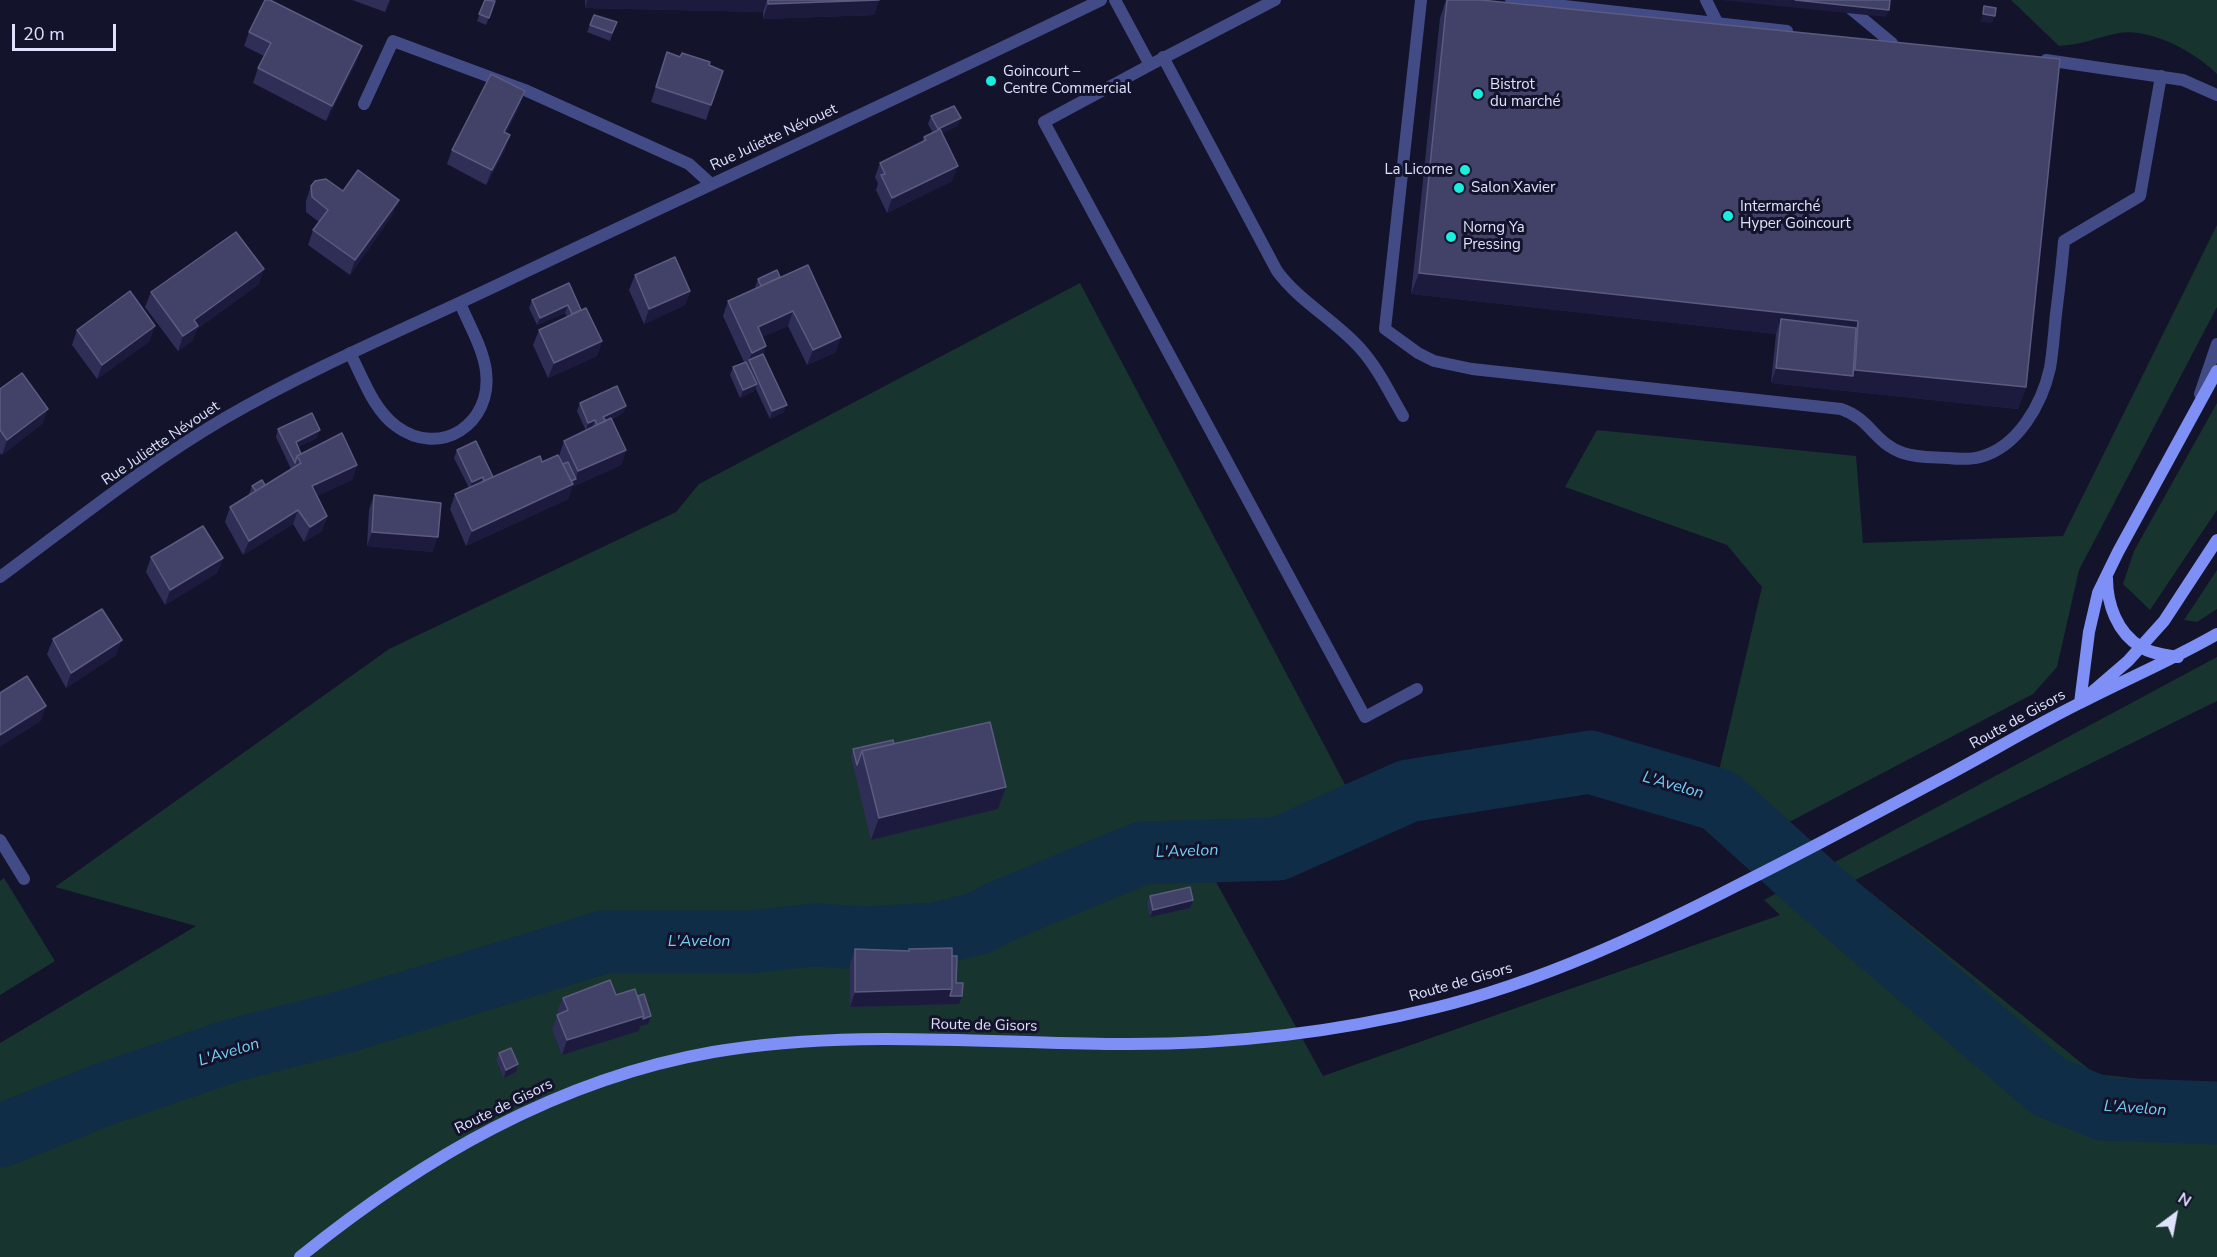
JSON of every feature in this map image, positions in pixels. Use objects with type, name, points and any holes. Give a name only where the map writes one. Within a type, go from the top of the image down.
[{"type":"main road","points":[[2080,703],[2093,612],[2107,573],[2217,371]]},
{"type":"main road","points":[[2080,703],[2141,648],[2170,613],[2217,540]]},
{"type":"main road","points":[[2107,573],[2110,604],[2117,621],[2127,635],[2141,648],[2178,657]]},
{"type":"main road","name":"Route de Gisors","points":[[300,1257],[389,1190],[484,1131],[578,1089],[674,1061],[741,1047],[814,1040],[1163,1044],[1245,1040],[1316,1032],[1473,998],[1595,954],[1699,906],[1835,836],[2080,703],[2178,657],[2217,634]]},
{"type":"street","name":"Rue Juliette Névouet","points":[[0,578],[129,482],[194,438],[273,391],[1101,0]]},
{"type":"street","points":[[1115,0],[1150,65]]},
{"type":"street","points":[[1275,0],[1163,57],[1044,122],[1365,717],[1417,689]]},
{"type":"street","points":[[1421,0],[1385,330],[1418,353],[1434,361],[1454,366],[1842,408],[1863,419],[1879,440],[1904,454],[1918,457],[1963,459],[1992,452],[2017,432],[2039,401],[2050,366],[2064,241],[2140,196],[2161,76]]},
{"type":"street","points":[[1513,0],[1591,4],[1718,24],[1799,32]]},
{"type":"street","points":[[1706,0],[1718,24]]},
{"type":"street","points":[[1840,0],[1897,43],[1869,40]]},
{"type":"street","points":[[364,104],[393,40],[525,90],[689,164],[711,184]]},
{"type":"street","points":[[1163,57],[1277,271],[1294,291],[1368,356],[1403,416]]},
{"type":"street","points":[[2031,58],[2183,80],[2217,95]]},
{"type":"street","points":[[351,353],[375,402],[394,425],[420,438],[434,439],[462,430],[474,421],[481,409],[486,393],[486,373],[483,356],[460,303]]},
{"type":"street","points":[[2194,413],[2217,344]]},
{"type":"street","points":[[0,840],[24,879]]},
{"type":"green space","points":[[2011,0],[2217,0],[2217,74],[2185,50],[2145,34],[2119,33],[2083,43],[2059,46]]},
{"type":"green space","points":[[2217,225],[2217,307],[2079,570],[2057,667],[2033,694],[1776,829],[1718,775],[1762,587],[1727,545],[1565,487],[1597,430],[1856,456],[1863,543],[2063,536]]},
{"type":"green space","points":[[1080,283],[1349,792],[1204,860],[1323,1076],[1780,915],[1764,900],[2217,657],[2217,701],[1855,880],[2095,1074],[2217,1087],[2217,1257],[0,1257],[0,1043],[196,926],[55,887],[389,649],[676,512],[699,484]]},
{"type":"green space","points":[[2217,403],[2217,510],[2150,610],[2123,584],[2134,551]]},
{"type":"green space","points":[[2217,570],[2217,609],[2197,622],[2184,620]]},
{"type":"green space","points":[[4,878],[55,961],[0,995],[0,881]]},
{"type":"building","points":[[265,0],[270,0],[362,46],[332,106],[258,68],[271,43],[249,32]]},
{"type":"building","points":[[485,0],[495,1],[489,18],[479,14]]},
{"type":"building","points":[[768,0],[879,0],[768,4]]},
{"type":"building","name":"Intermarché Hyper Goincourt","points":[[1447,0],[1481,0],[2060,59],[2026,387],[1855,370],[1858,321],[1419,273]]},
{"type":"building","points":[[1795,0],[1890,0],[1889,10]]},
{"type":"building","points":[[1984,6],[1996,8],[1995,16],[1983,14]]},
{"type":"building","points":[[594,15],[617,22],[612,33],[590,25]]},
{"type":"building","points":[[667,52],[680,57],[682,53],[710,62],[709,65],[723,71],[711,105],[656,87]]},
{"type":"building","points":[[491,74],[525,91],[504,132],[510,135],[492,170],[452,150]]},
{"type":"building","points":[[954,106],[961,118],[938,129],[931,116]]},
{"type":"building","points":[[940,129],[958,166],[892,198],[881,175],[885,174],[880,163],[926,140],[924,137]]},
{"type":"building","points":[[358,170],[399,200],[355,260],[313,230],[328,210],[312,197],[311,186],[315,181],[326,179],[343,191]]},
{"type":"building","points":[[236,232],[264,269],[194,320],[198,326],[183,336],[151,292]]},
{"type":"building","points":[[675,257],[690,291],[649,309],[635,275]]},
{"type":"building","points":[[808,265],[841,337],[813,350],[793,311],[758,327],[766,346],[752,353],[728,301]]},
{"type":"building","points":[[777,270],[780,277],[761,286],[758,279]]},
{"type":"building","points":[[569,283],[581,310],[572,314],[568,305],[540,318],[532,300]]},
{"type":"building","points":[[130,291],[155,326],[102,365],[77,330]]},
{"type":"building","points":[[586,308],[602,341],[554,363],[539,330]]},
{"type":"building","points":[[1781,319],[1856,328],[1853,376],[1776,368]]},
{"type":"building","points":[[763,354],[787,405],[772,411],[749,360]]},
{"type":"building","points":[[746,362],[757,384],[743,390],[733,367]]},
{"type":"building","points":[[22,373],[48,409],[7,440],[0,430],[0,389]]},
{"type":"building","points":[[617,386],[626,406],[603,417],[606,421],[597,425],[595,420],[588,423],[580,403]]},
{"type":"building","points":[[312,413],[320,430],[296,442],[301,454],[297,456],[295,463],[278,429]]},
{"type":"building","points":[[611,418],[626,450],[578,471],[564,441]]},
{"type":"building","points":[[342,433],[357,465],[312,486],[327,516],[310,527],[298,510],[249,541],[230,507],[301,463],[297,456]]},
{"type":"building","points":[[476,441],[493,477],[484,481],[483,477],[472,482],[457,450]]},
{"type":"building","points":[[558,455],[573,484],[472,531],[455,494],[540,456],[542,462]]},
{"type":"building","points":[[568,462],[576,479],[571,481],[563,464]]},
{"type":"building","points":[[262,480],[265,485],[256,491],[252,486]]},
{"type":"building","points":[[374,495],[441,503],[438,537],[372,532]]},
{"type":"building","points":[[203,526],[223,558],[170,590],[151,557]]},
{"type":"building","points":[[102,609],[122,640],[71,673],[53,639]]},
{"type":"building","points":[[27,676],[46,706],[0,735],[0,693]]},
{"type":"building","points":[[990,722],[1006,787],[879,818],[862,751]]},
{"type":"building","points":[[893,740],[894,744],[862,751],[857,765],[853,749]]},
{"type":"building","points":[[1190,887],[1193,900],[1153,910],[1150,896]]},
{"type":"building","points":[[952,948],[952,989],[855,992],[855,949],[909,951],[909,949]]},
{"type":"building","points":[[952,956],[957,956],[956,983],[963,983],[962,996],[950,996]]},
{"type":"building","points":[[610,980],[616,995],[635,989],[644,1016],[567,1040],[557,1015],[568,1010],[563,998]]},
{"type":"building","points":[[644,994],[651,1016],[643,1019],[638,996]]},
{"type":"building","points":[[511,1048],[518,1064],[506,1070],[499,1053]]},
{"type":"waterway","name":"L'Avelon","points":[[0,1136],[102,1095],[230,1051],[344,1022],[604,942],[749,942],[814,935],[866,938],[935,934],[979,923],[1002,911],[1142,853],[1278,849],[1408,791],[1590,762],[1719,800],[1822,893],[2049,1087],[2103,1109],[2217,1113]]},
{"type":"place","name":"Goincourt – Centre Commercial","points":[[991,81]]},
{"type":"place","name":"Bistrot du marché","points":[[1478,94]]},
{"type":"place","name":"La Licorne","points":[[1465,170]]},
{"type":"place","name":"Salon Xavier","points":[[1459,188]]},
{"type":"place","name":"Intermarché Hyper Goincourt","points":[[1728,216]]},
{"type":"place","name":"Norng Ya Pressing","points":[[1451,237]]}]
